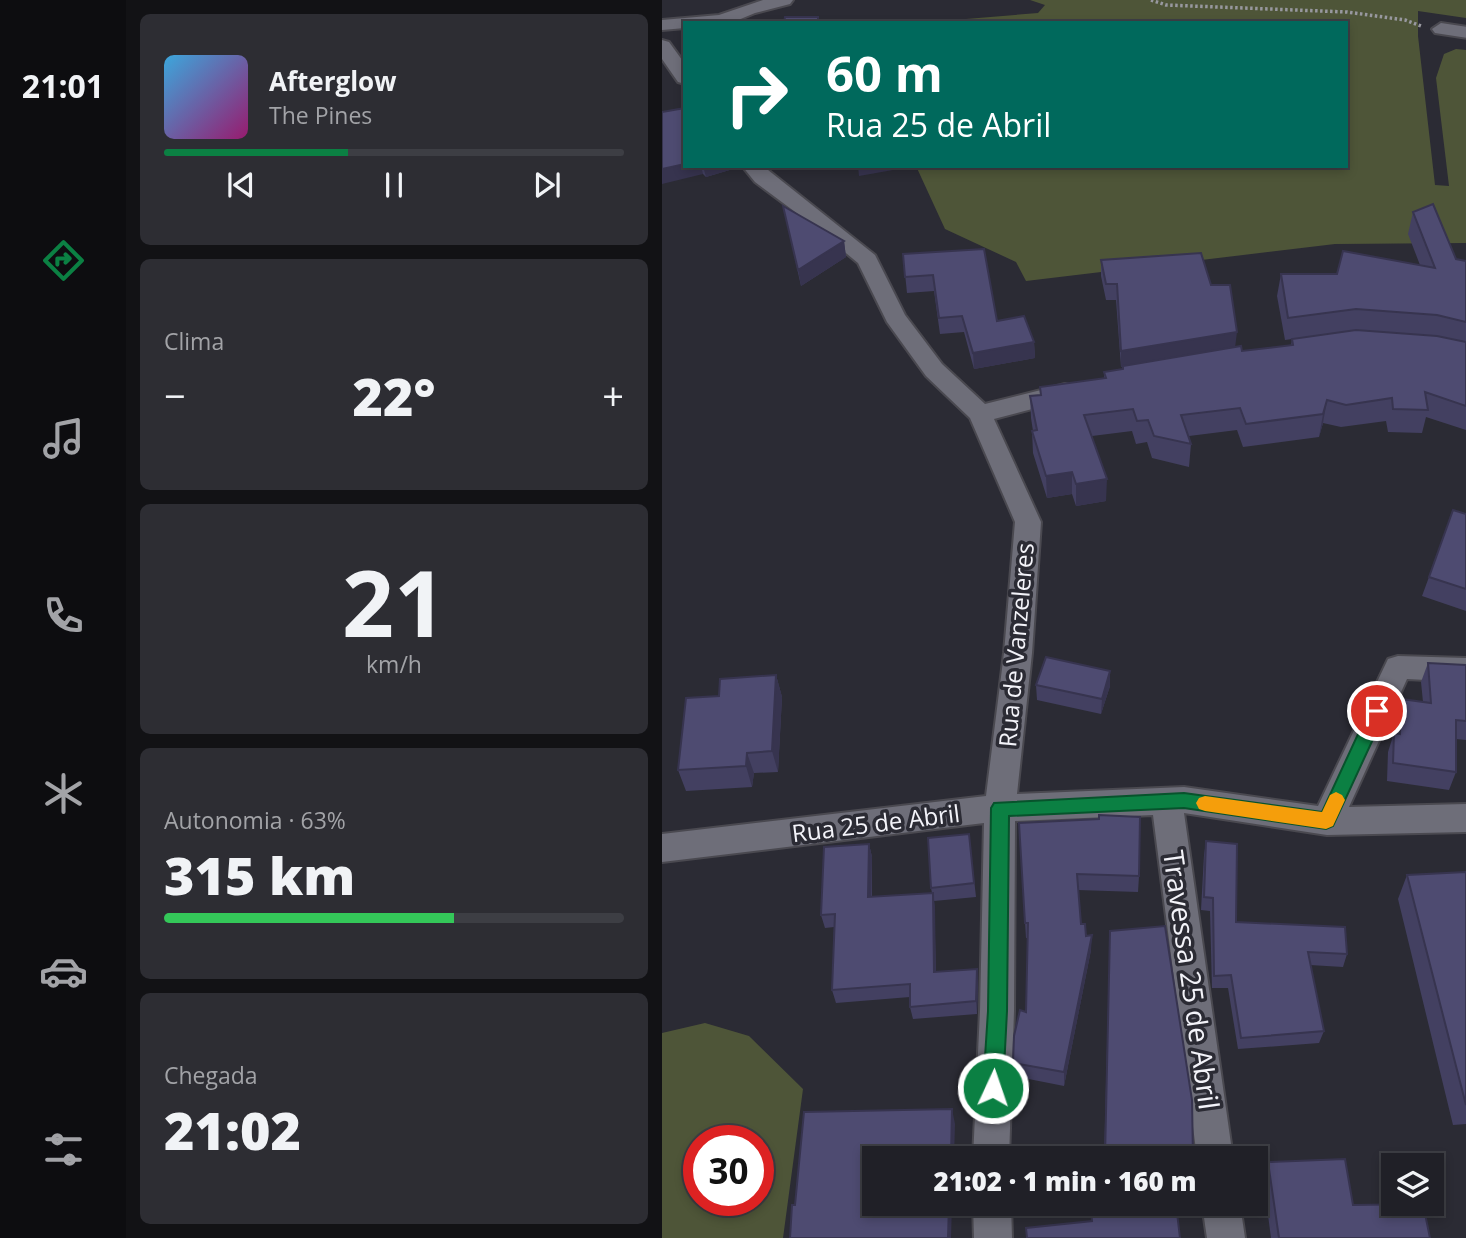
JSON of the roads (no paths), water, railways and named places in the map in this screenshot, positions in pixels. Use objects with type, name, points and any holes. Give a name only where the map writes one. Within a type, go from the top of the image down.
[{"type":"street","points":[[718,21],[784,0]]},
{"type":"street","points":[[662,25],[683,23]]},
{"type":"street","points":[[1441,29],[1466,33]]},
{"type":"street","points":[[683,40],[664,47],[683,75]]},
{"type":"street","name":"Rua de Vanzeleres","points":[[754,168],[762,178],[814,215],[867,260],[895,317],[934,370],[980,414],[1028,522],[1018,653],[1000,808],[997,1011],[991,1146]]},
{"type":"street","points":[[980,414],[1083,387]]},
{"type":"street","points":[[1326,821],[1398,667],[1466,670]]},
{"type":"street","name":"Rua 25 de Abril","points":[[662,848],[1000,808],[1184,800],[1326,821],[1466,818]]},
{"type":"street","name":"Travessa 25 de Abril","points":[[1167,801],[1213,1146]]},
{"type":"street","points":[[992,1216],[993,1238]]},
{"type":"street","points":[[1223,1216],[1226,1238]]}]
